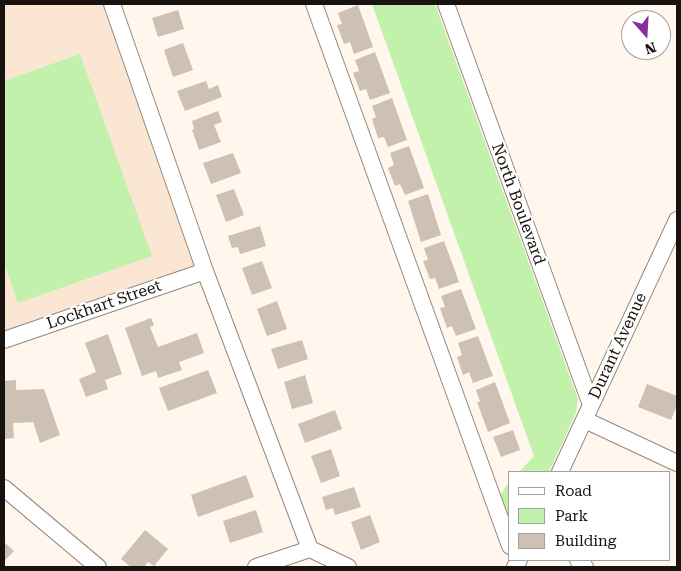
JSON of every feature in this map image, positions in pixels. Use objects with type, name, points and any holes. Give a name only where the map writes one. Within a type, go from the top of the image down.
[{"type":"street","points":[[112,4],[205,271],[310,549],[348,567]]},
{"type":"street","points":[[314,4],[508,540]]},
{"type":"street","name":"North Boulevard","points":[[446,4],[588,412]]},
{"type":"street","name":"Durant Avenue","points":[[560,471],[677,220]]},
{"type":"street","name":"Lockhart Street","points":[[4,340],[205,271]]},
{"type":"street","points":[[588,412],[677,463]]},
{"type":"street","points":[[4,488],[98,567]]},
{"type":"street","points":[[264,566],[310,549]]},
{"type":"shaded area","points":[[4,4],[112,4],[205,271],[4,340]]},
{"type":"green space","points":[[372,4],[435,4],[578,399],[576,413],[549,471],[520,471],[534,456]]},
{"type":"green space","points":[[80,54],[152,256],[18,303],[4,262],[4,81]]},
{"type":"green space","points":[[508,484],[508,519],[502,506],[501,494]]},
{"type":"building","points":[[358,5],[373,47],[354,54],[350,42],[344,44],[337,25],[342,24],[338,13]]},
{"type":"building","points":[[178,10],[184,29],[158,37],[152,18]]},
{"type":"building","points":[[183,43],[193,70],[173,77],[164,50]]},
{"type":"building","points":[[375,52],[390,93],[370,100],[366,89],[360,91],[353,73],[359,71],[355,60]]},
{"type":"building","points":[[206,81],[209,89],[218,85],[222,97],[185,111],[177,91]]},
{"type":"building","points":[[392,98],[407,140],[388,147],[384,137],[378,138],[372,119],[376,117],[372,106]]},
{"type":"building","points":[[218,111],[222,122],[214,125],[221,142],[199,150],[192,130],[194,129],[192,121]]},
{"type":"building","points":[[409,146],[424,188],[405,195],[400,184],[395,186],[388,168],[394,165],[390,153]]},
{"type":"building","points":[[233,153],[241,173],[211,184],[203,163]]},
{"type":"building","points":[[234,189],[244,215],[226,222],[216,195]]},
{"type":"building","points":[[428,194],[441,235],[421,242],[408,201]]},
{"type":"building","points":[[260,226],[266,246],[240,254],[238,247],[232,248],[228,236]]},
{"type":"building","points":[[444,241],[459,282],[439,289],[435,278],[430,279],[423,261],[428,260],[424,248]]},
{"type":"building","points":[[262,261],[272,288],[252,295],[242,268]]},
{"type":"building","points":[[461,289],[476,329],[456,336],[452,326],[447,328],[440,308],[445,307],[441,296]]},
{"type":"building","points":[[277,301],[287,329],[267,336],[257,309]]},
{"type":"building","points":[[151,318],[154,325],[150,327],[158,347],[197,333],[204,353],[179,362],[182,370],[158,378],[156,371],[142,376],[125,328]]},
{"type":"building","points":[[108,334],[122,374],[105,380],[108,389],[86,397],[79,379],[96,372],[85,343]]},
{"type":"building","points":[[478,336],[493,376],[473,383],[469,372],[463,375],[457,357],[462,355],[458,343]]},
{"type":"building","points":[[302,340],[308,359],[278,369],[271,349]]},
{"type":"building","points":[[208,370],[217,393],[168,411],[159,388]]},
{"type":"building","points":[[305,375],[313,403],[292,409],[284,382]]},
{"type":"building","points":[[16,380],[16,390],[44,389],[60,435],[40,443],[33,422],[13,423],[14,438],[4,439],[4,381]]},
{"type":"building","points":[[495,382],[510,423],[488,432],[477,402],[480,402],[476,390]]},
{"type":"building","points":[[647,384],[677,396],[677,405],[671,420],[638,407]]},
{"type":"building","points":[[335,410],[342,429],[305,443],[298,424]]},
{"type":"building","points":[[513,430],[520,450],[501,457],[493,437]]},
{"type":"building","points":[[331,449],[340,476],[321,483],[311,456]]},
{"type":"building","points":[[246,475],[254,497],[198,517],[191,495]]},
{"type":"building","points":[[354,487],[361,507],[335,515],[333,508],[326,510],[322,497]]},
{"type":"building","points":[[256,510],[263,532],[230,543],[223,521]]},
{"type":"building","points":[[370,515],[380,542],[361,550],[351,522]]},
{"type":"building","points":[[145,530],[168,549],[154,566],[148,562],[144,567],[131,567],[121,559]]},
{"type":"building","points":[[4,542],[14,551],[4,561]]}]
